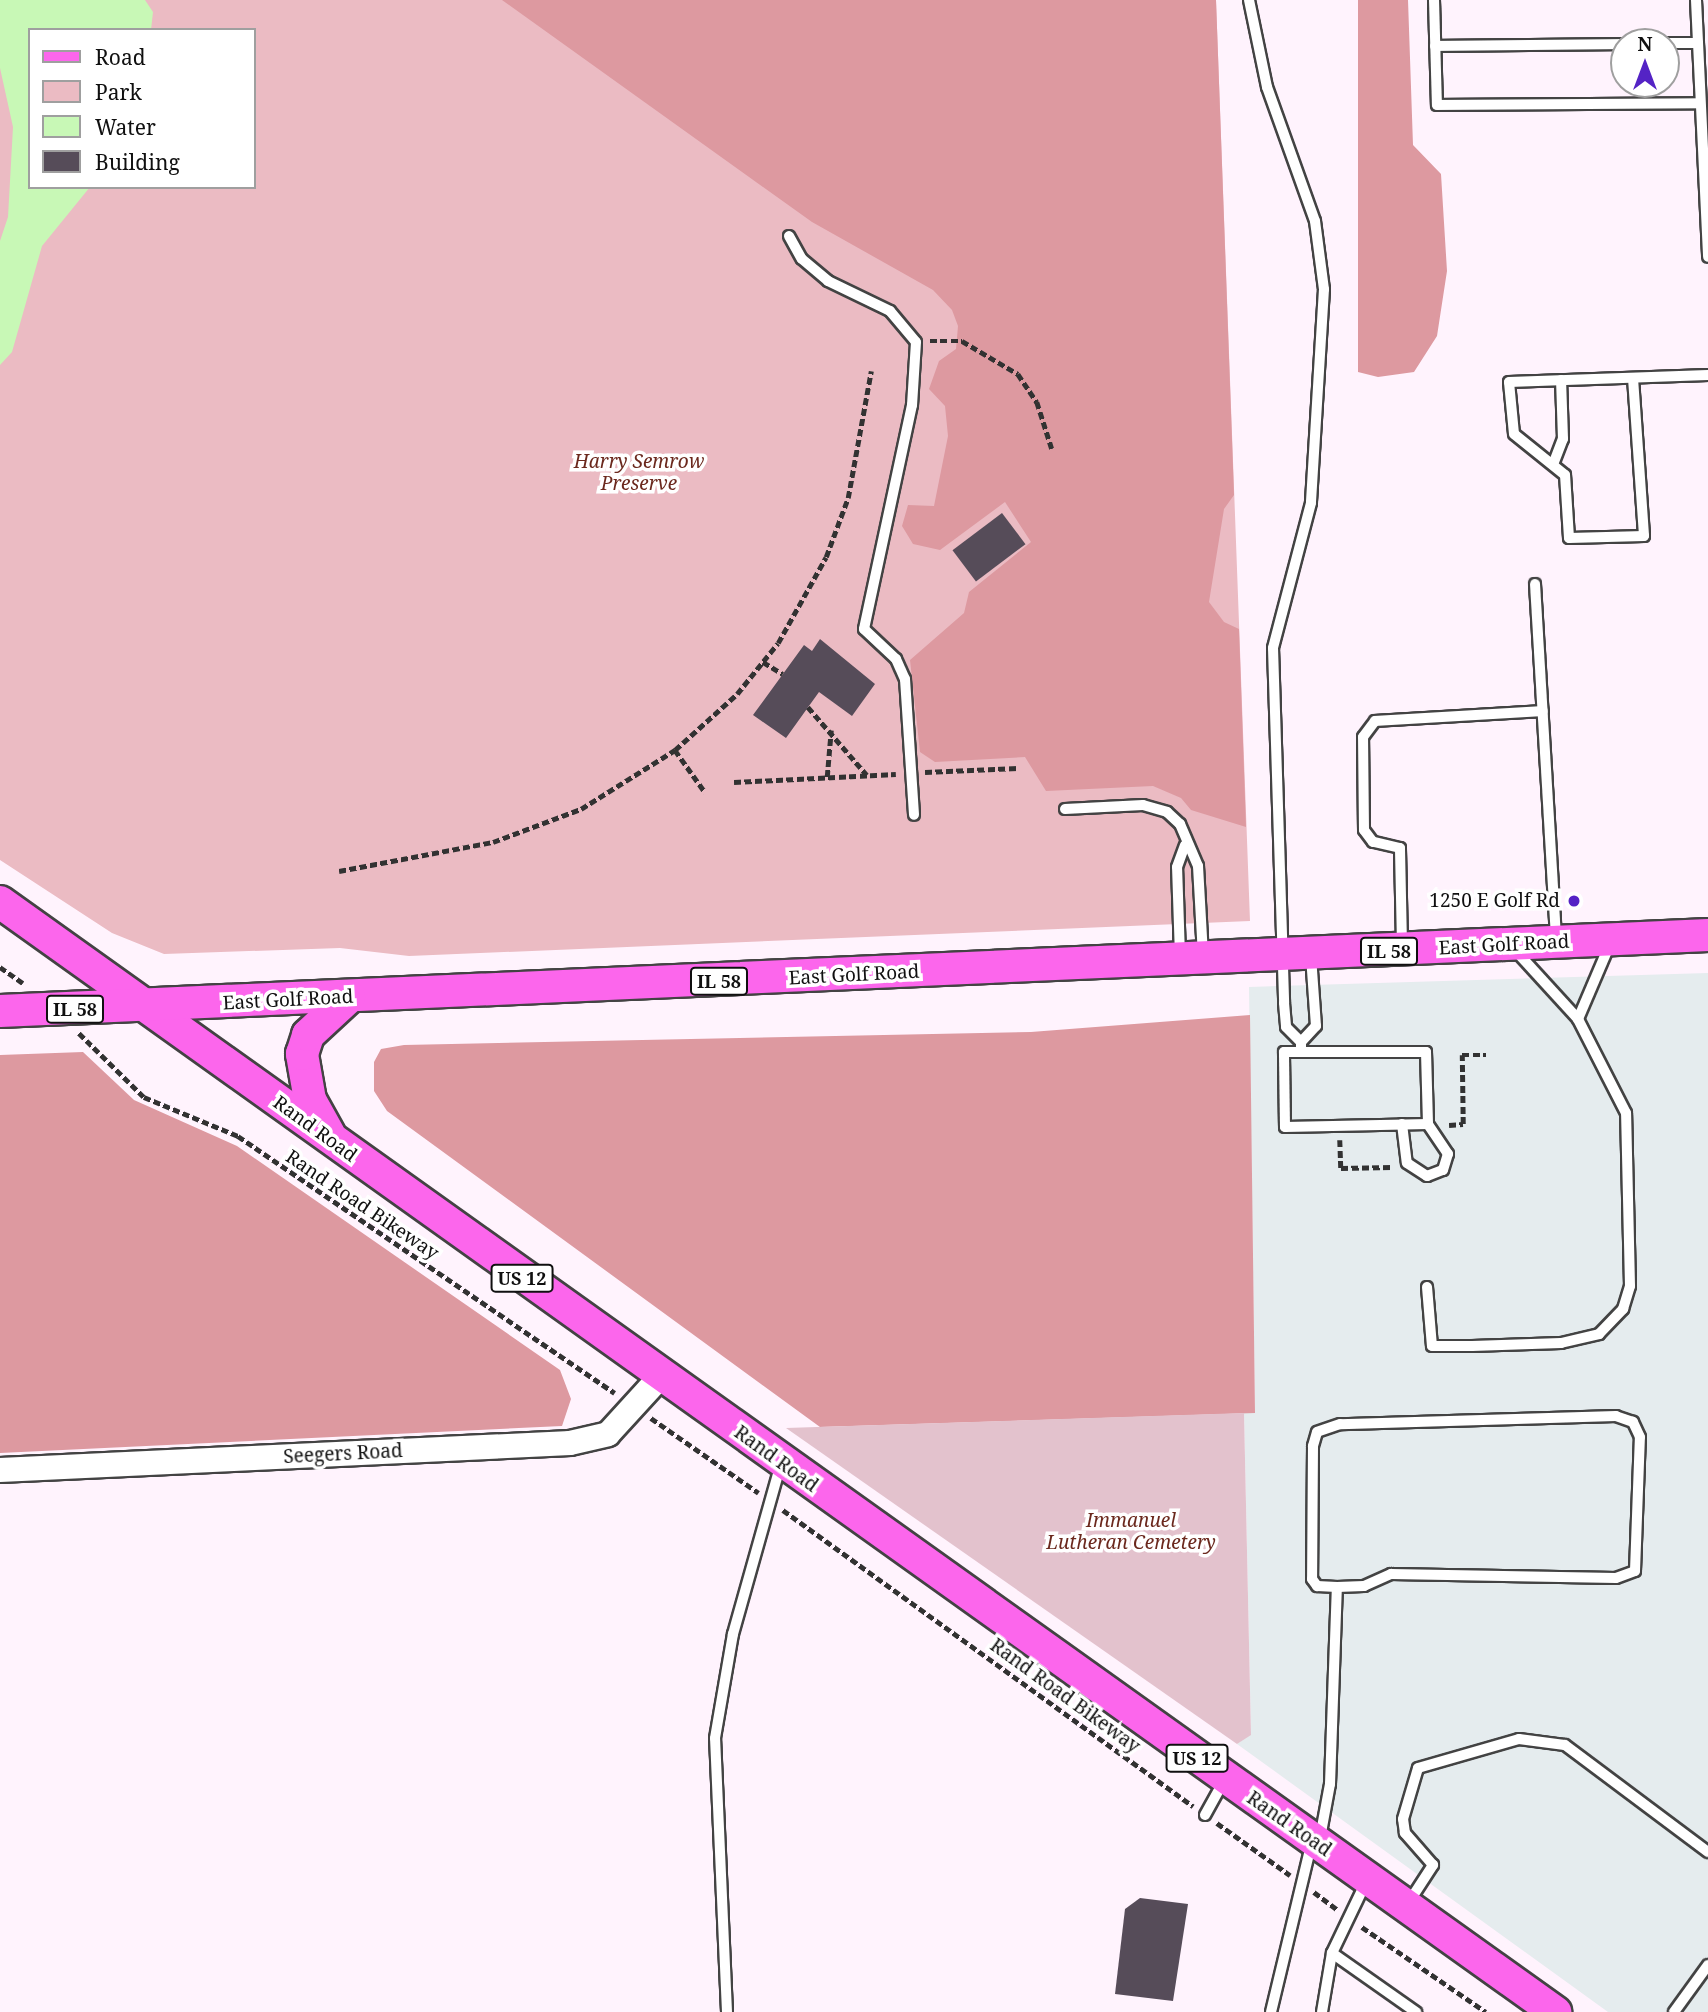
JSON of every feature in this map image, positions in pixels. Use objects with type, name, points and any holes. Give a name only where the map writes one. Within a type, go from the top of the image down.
[{"type":"main road","name":"Rand Road","points":[[0,902],[660,1377],[1555,2012]]},
{"type":"main road","name":"East Golf Road","points":[[0,1011],[145,1007],[1708,935]]},
{"type":"main road","points":[[332,1141],[310,1100],[302,1054],[308,1035],[349,997]]},
{"type":"street","name":"Seegers Road","points":[[0,1470],[570,1443],[608,1434],[660,1377]]},
{"type":"lane","points":[[1249,0],[1267,87],[1315,221],[1324,289],[1311,503],[1273,648],[1296,955],[1316,1026],[1301,1047]]},
{"type":"lane","points":[[1434,0],[1437,105],[1700,103]]},
{"type":"lane","points":[[1696,0],[1700,103],[1706,167],[1708,257]]},
{"type":"lane","points":[[1680,43],[1698,43]]},
{"type":"lane","points":[[1435,46],[1610,44]]},
{"type":"lane","points":[[789,236],[802,260],[828,281],[890,311],[916,342],[912,405],[864,629],[896,659],[905,680],[914,816]]},
{"type":"lane","points":[[1633,378],[1644,536],[1569,538],[1565,475],[1554,462],[1520,444],[1514,434],[1509,382],[1708,375]]},
{"type":"lane","points":[[1554,462],[1563,439],[1561,380]]},
{"type":"lane","points":[[1535,583],[1556,942]]},
{"type":"lane","points":[[1402,950],[1400,848],[1373,842],[1364,830],[1363,737],[1374,721],[1542,711]]},
{"type":"lane","points":[[1065,809],[1143,805],[1167,812],[1180,824],[1185,845],[1198,866],[1192,960]]},
{"type":"lane","points":[[1185,845],[1177,867],[1192,960]]},
{"type":"lane","points":[[1577,1018],[1613,940]]},
{"type":"lane","points":[[1427,1287],[1432,1346],[1581,1339],[1613,1325],[1623,1309],[1630,1286],[1626,1113],[1577,1018],[1510,944]]},
{"type":"lane","points":[[1296,955],[1286,1027],[1301,1047]]},
{"type":"lane","points":[[1402,1125],[1407,1163],[1427,1176],[1443,1170],[1448,1154],[1428,1124],[1426,1052],[1301,1047],[1284,1052],[1285,1127],[1428,1124]]},
{"type":"lane","points":[[1616,1416],[1633,1422],[1640,1437],[1635,1571],[1616,1578],[1391,1574],[1364,1586],[1338,1587],[1317,1586],[1312,1580],[1312,1446],[1317,1432],[1340,1424],[1616,1416]]},
{"type":"lane","points":[[727,2012],[715,1738],[733,1634],[769,1499],[782,1461]]},
{"type":"lane","points":[[1271,2012],[1300,1882],[1315,1842],[1330,1784],[1338,1587]]},
{"type":"lane","points":[[1406,1907],[1433,1865],[1405,1833],[1403,1819],[1418,1768],[1519,1739],[1565,1745],[1708,1852]]},
{"type":"lane","points":[[1205,1815],[1226,1778]]},
{"type":"lane","points":[[1322,2012],[1332,1953],[1368,1879]]},
{"type":"lane","points":[[1332,1953],[1416,2012]]},
{"type":"lane","points":[[1674,2012],[1708,1965]]},
{"type":"path","points":[[916,342],[962,341],[997,357],[1018,374],[1037,402],[1052,449]]},
{"type":"path","points":[[339,871],[456,850],[538,827],[581,809],[675,750],[737,694],[763,662],[801,606],[848,498],[871,371]]},
{"type":"path","points":[[763,662],[783,674]]},
{"type":"path","points":[[808,707],[868,775]]},
{"type":"path","points":[[827,777],[831,730]]},
{"type":"path","points":[[675,750],[705,792]]},
{"type":"path","points":[[734,782],[1019,768]]},
{"type":"path","points":[[0,967],[13,974]]},
{"type":"path","name":"Rand Road Bikeway","points":[[100,1051],[144,1097],[238,1136],[608,1388]]},
{"type":"path","name":"Rand Road Bikeway","points":[[662,1426],[769,1499],[1348,1917],[1486,2012]]},
{"type":"shaded area","points":[[502,0],[1216,0],[1234,495],[1224,509],[1209,602],[1224,622],[1239,629],[1246,827],[1191,810],[1181,798],[1153,786],[1046,791],[1025,757],[935,762],[920,752],[910,660],[964,613],[969,592],[1031,542],[1005,502],[940,550],[913,544],[902,526],[908,505],[934,506],[948,436],[945,406],[929,389],[939,361],[956,349],[958,326],[952,310],[933,290],[812,222]]},
{"type":"shaded area","points":[[1358,0],[1408,0],[1413,145],[1441,174],[1447,271],[1437,336],[1414,372],[1378,377],[1358,372]]},
{"type":"shaded area","points":[[1708,973],[1708,2012],[1608,2012],[1237,1744],[1251,1734],[1244,1413],[1255,1412],[1249,987]]},
{"type":"shaded area","points":[[1250,1015],[1255,1413],[820,1427],[387,1111],[374,1091],[374,1062],[381,1049],[404,1045],[1031,1032]]},
{"type":"shaded area","points":[[83,1052],[134,1100],[237,1146],[560,1370],[571,1399],[562,1426],[0,1453],[0,1055]]},
{"type":"green space","name":"Harry Semrow Preserve","points":[[0,0],[1216,0],[1250,921],[409,956],[340,948],[164,954],[112,933],[0,860]]},
{"type":"green space","name":"Immanuel Lutheran Cemetery","points":[[1244,1413],[1251,1735],[1237,1744],[786,1428]]},
{"type":"water","points":[[0,0],[145,0],[153,12],[151,28],[28,28],[28,189],[88,189],[42,246],[12,352],[0,365],[0,241],[8,217],[13,127],[0,68]]},
{"type":"building","points":[[1002,513],[1025,544],[976,581],[952,550]]},
{"type":"building","points":[[820,639],[875,684],[852,716],[819,692],[786,738],[753,715],[804,645],[812,651]]},
{"type":"building","points":[[1140,1898],[1188,1904],[1173,2001],[1115,1994],[1125,1909]]},
{"type":"place","name":"1250 E Golf Rd","points":[[1574,901]]}]
